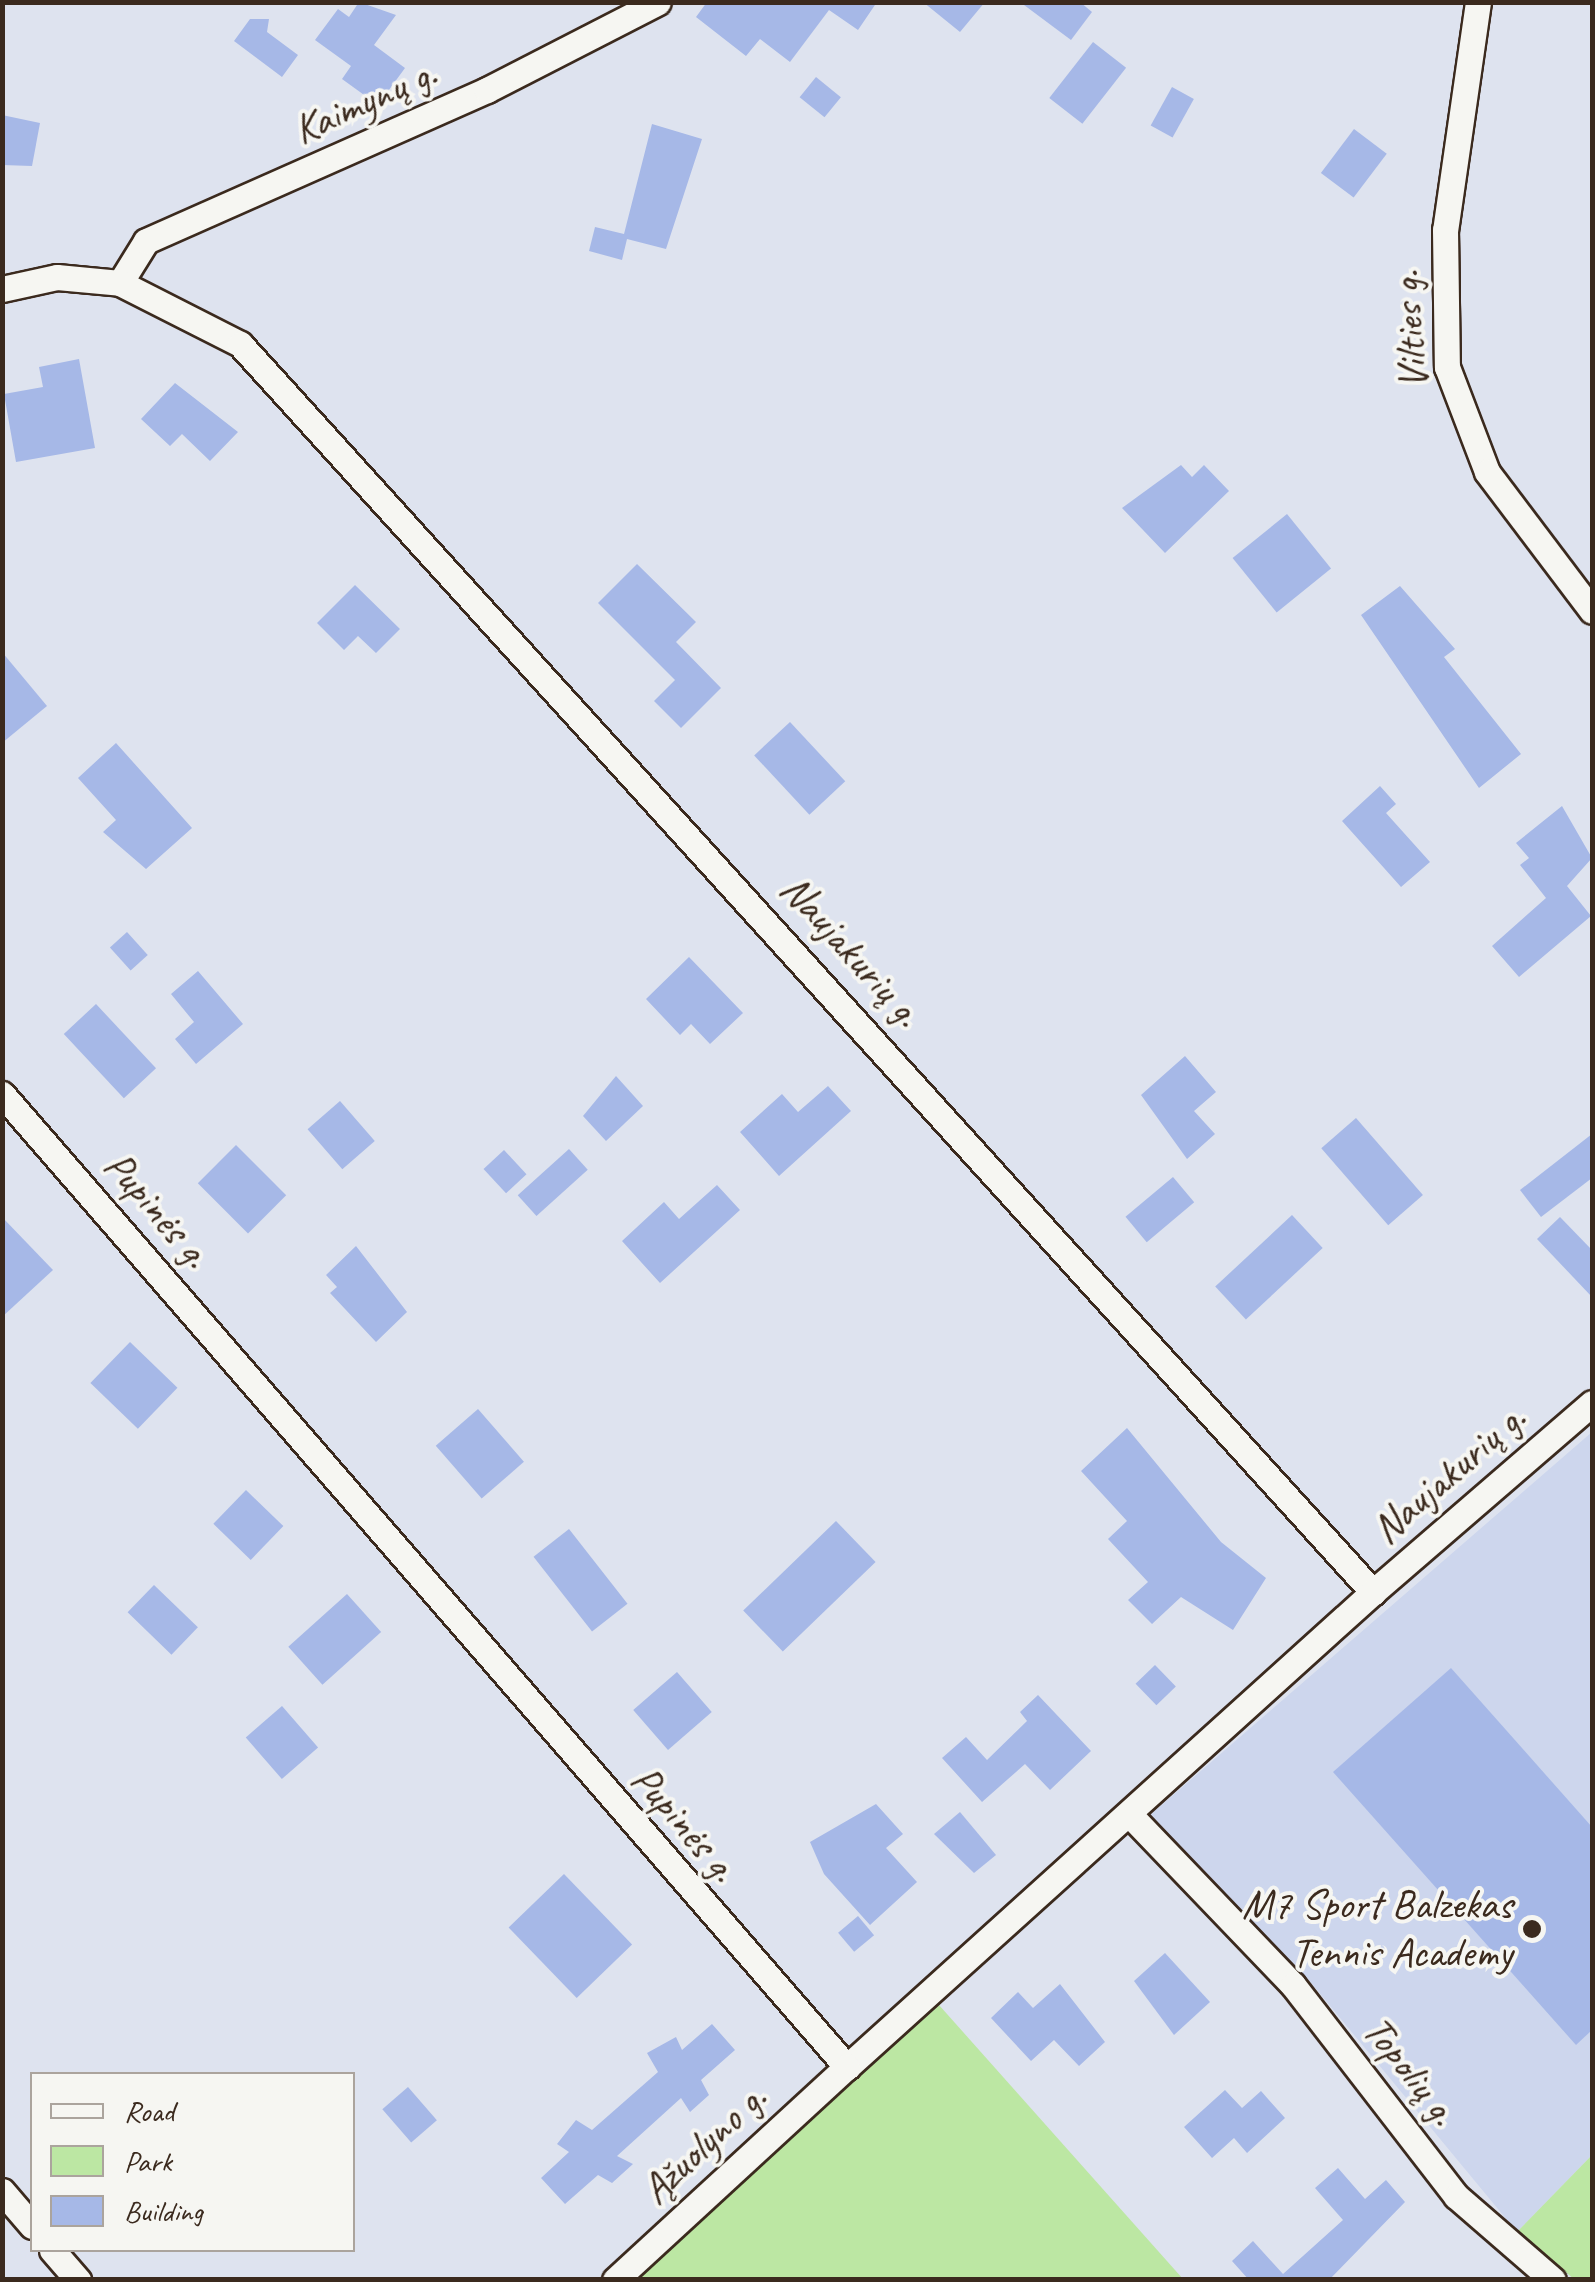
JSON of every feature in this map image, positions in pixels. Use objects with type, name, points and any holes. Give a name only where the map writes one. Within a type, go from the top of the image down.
[{"type":"street","name":"Kaimynų g.","points":[[120,283],[146,241],[487,90],[658,2]]},
{"type":"street","name":"Vilties g.","points":[[1478,2],[1445,230],[1447,368],[1487,472],[1592,612]]},
{"type":"street","name":"Naujakurių g.","points":[[2,289],[57,276],[120,283],[240,344],[308,412],[1373,1592],[1592,1403]]},
{"type":"street","name":"Pupinės g.","points":[[2,1094],[847,2067]]},
{"type":"street","points":[[847,2067],[1373,1592]]},
{"type":"street","name":"Topolių g.","points":[[1129,1814],[1292,1985],[1456,2196],[1553,2280]]},
{"type":"street","name":"Ąžuolyno g.","points":[[615,2280],[847,2067]]},
{"type":"street","points":[[2,2191],[30,2224]]},
{"type":"street","points":[[54,2252],[78,2280]]},
{"type":"shaded area","points":[[1592,1432],[1592,2155],[1517,2232],[1307,1978],[1150,1815]]},
{"type":"green space","points":[[939,2005],[1183,2279],[635,2279]]},
{"type":"green space","points":[[1592,2155],[1592,2279],[1574,2279],[1517,2232]]},
{"type":"building","points":[[359,2],[396,15],[374,45],[405,68],[378,105],[342,79],[351,66],[315,40],[338,9],[349,17]]},
{"type":"building","points":[[707,2],[877,2],[858,30],[829,10],[790,62],[760,39],[746,56],[696,17]]},
{"type":"building","points":[[923,2],[985,2],[960,32]]},
{"type":"building","points":[[1020,2],[1080,2],[1092,12],[1071,40]]},
{"type":"building","points":[[250,19],[269,19],[267,32],[298,55],[282,77],[234,41]]},
{"type":"building","points":[[1093,42],[1126,68],[1082,124],[1049,98]]},
{"type":"building","points":[[816,77],[841,97],[825,117],[800,97]]},
{"type":"building","points":[[1172,87],[1194,99],[1173,138],[1151,125]]},
{"type":"building","points":[[2,115],[40,123],[32,166],[2,165]]},
{"type":"building","points":[[652,124],[702,139],[666,249],[627,239],[622,260],[589,251],[595,227],[624,234]]},
{"type":"building","points":[[1354,129],[1387,154],[1354,198],[1321,173]]},
{"type":"building","points":[[79,359],[95,448],[16,462],[4,394],[43,387],[39,367]]},
{"type":"building","points":[[175,383],[238,432],[210,461],[182,434],[170,446],[141,419]]},
{"type":"building","points":[[1181,465],[1192,477],[1204,465],[1229,491],[1165,553],[1122,508]]},
{"type":"building","points":[[1287,514],[1331,568],[1277,612],[1233,558]]},
{"type":"building","points":[[637,564],[696,622],[676,642],[721,688],[681,728],[654,701],[675,680],[598,603]]},
{"type":"building","points":[[355,585],[400,629],[376,653],[358,636],[344,650],[317,623]]},
{"type":"building","points":[[1400,586],[1455,649],[1444,657],[1521,754],[1479,788],[1361,615]]},
{"type":"building","points":[[2,652],[47,706],[2,743]]},
{"type":"building","points":[[790,722],[845,781],[809,815],[754,755]]},
{"type":"building","points":[[116,743],[192,828],[146,869],[103,832],[116,820],[78,778]]},
{"type":"building","points":[[1380,786],[1396,804],[1386,813],[1430,862],[1401,887],[1342,821]]},
{"type":"building","points":[[1562,806],[1592,858],[1567,886],[1591,916],[1519,977],[1492,946],[1546,898],[1520,865],[1529,858],[1516,843]]},
{"type":"building","points":[[127,932],[148,955],[131,970],[110,947]]},
{"type":"building","points":[[689,957],[743,1013],[710,1044],[691,1024],[680,1035],[646,999]]},
{"type":"building","points":[[198,971],[243,1024],[196,1064],[175,1039],[194,1022],[171,994]]},
{"type":"building","points":[[96,1004],[156,1068],[124,1098],[64,1034]]},
{"type":"building","points":[[1185,1056],[1216,1092],[1194,1111],[1215,1134],[1187,1159],[1141,1095]]},
{"type":"building","points":[[616,1076],[643,1106],[606,1141],[583,1116]]},
{"type":"building","points":[[828,1086],[851,1111],[779,1176],[740,1132],[782,1094],[798,1112]]},
{"type":"building","points":[[340,1101],[375,1141],[342,1169],[308,1129]]},
{"type":"building","points":[[1356,1118],[1423,1195],[1388,1225],[1321,1148]]},
{"type":"building","points":[[1592,1134],[1592,1178],[1541,1217],[1520,1190]]},
{"type":"building","points":[[236,1145],[286,1195],[248,1233],[198,1183]]},
{"type":"building","points":[[569,1149],[588,1170],[536,1216],[518,1195]]},
{"type":"building","points":[[504,1150],[527,1174],[506,1193],[484,1169]]},
{"type":"building","points":[[1173,1177],[1194,1202],[1147,1242],[1126,1217]]},
{"type":"building","points":[[717,1185],[740,1210],[660,1283],[622,1241],[664,1202],[679,1219]]},
{"type":"building","points":[[1292,1215],[1323,1248],[1246,1320],[1215,1287]]},
{"type":"building","points":[[2,1217],[53,1270],[2,1317]]},
{"type":"building","points":[[1560,1217],[1592,1250],[1592,1297],[1537,1239]]},
{"type":"building","points":[[356,1246],[407,1312],[376,1342],[330,1293],[337,1287],[326,1275]]},
{"type":"building","points":[[130,1342],[177,1388],[138,1429],[90,1383]]},
{"type":"building","points":[[478,1409],[524,1462],[482,1499],[436,1446]]},
{"type":"building","points":[[1127,1428],[1221,1542],[1266,1578],[1233,1630],[1181,1597],[1152,1624],[1128,1600],[1148,1582],[1108,1539],[1127,1521],[1081,1471]]},
{"type":"building","points":[[246,1490],[283,1526],[251,1560],[213,1524]]},
{"type":"building","points":[[836,1521],[876,1562],[783,1652],[743,1611]]},
{"type":"building","points":[[569,1529],[627,1604],[592,1632],[534,1557]]},
{"type":"building","points":[[154,1585],[198,1627],[171,1655],[128,1612]]},
{"type":"building","points":[[347,1594],[381,1632],[322,1685],[288,1647]]},
{"type":"building","points":[[1155,1665],[1176,1687],[1156,1705],[1136,1684]]},
{"type":"building","name":"M7 Sport Balzekas Tennis Academy","points":[[1451,1668],[1592,1827],[1592,2030],[1576,2045],[1333,1772]]},
{"type":"building","points":[[677,1672],[712,1712],[668,1750],[633,1710]]},
{"type":"building","points":[[1038,1695],[1091,1751],[1050,1790],[1025,1764],[982,1802],[942,1758],[966,1737],[987,1760],[1027,1721],[1020,1712]]},
{"type":"building","points":[[282,1706],[318,1748],[282,1779],[246,1737]]},
{"type":"building","points":[[876,1804],[903,1834],[886,1848],[917,1882],[870,1925],[824,1874],[810,1842]]},
{"type":"building","points":[[960,1812],[996,1855],[974,1873],[934,1834]]},
{"type":"building","points":[[564,1874],[632,1944],[577,1998],[509,1927]]},
{"type":"building","points":[[858,1916],[874,1935],[854,1952],[838,1933]]},
{"type":"building","points":[[1165,1953],[1210,2002],[1174,2035],[1134,1981]]},
{"type":"building","points":[[1060,1984],[1105,2042],[1079,2066],[1054,2040],[1031,2061],[991,2018],[1018,1992],[1033,2008]]},
{"type":"building","points":[[712,2024],[735,2050],[701,2080],[709,2095],[690,2112],[681,2098],[617,2156],[633,2164],[612,2183],[598,2175],[565,2204],[541,2178],[569,2152],[557,2144],[576,2120],[592,2130],[658,2072],[647,2053],[676,2037],[682,2050]]},
{"type":"building","points":[[408,2087],[437,2120],[411,2143],[382,2109]]},
{"type":"building","points":[[1225,2090],[1242,2108],[1261,2091],[1285,2118],[1247,2153],[1234,2138],[1212,2158],[1184,2127]]},
{"type":"building","points":[[1338,2168],[1365,2199],[1386,2180],[1405,2202],[1329,2280],[1249,2280],[1232,2261],[1253,2241],[1283,2274],[1343,2220],[1315,2188]]},
{"type":"place","name":"M7 Sport Balzekas Tennis Academy","points":[[1532,1929]]}]
